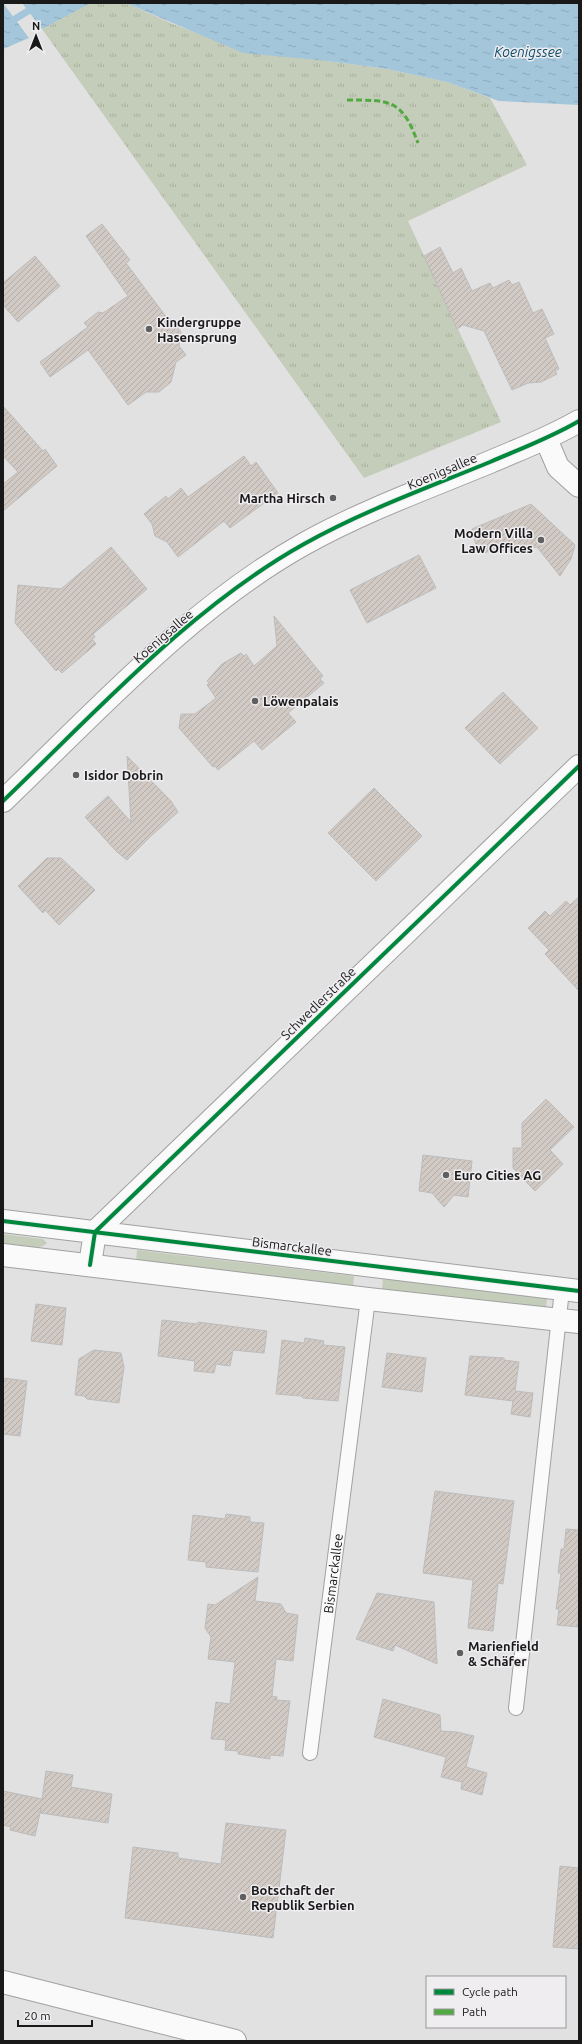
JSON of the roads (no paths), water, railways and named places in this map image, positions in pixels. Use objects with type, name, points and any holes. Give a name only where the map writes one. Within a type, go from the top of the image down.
[{"type":"street","name":"Koenigsallee","points":[[3,801],[148,661],[194,621],[258,573],[303,545],[348,521],[546,439],[579,421]]},
{"type":"street","points":[[546,439],[558,467],[579,486]]},
{"type":"street","name":"Schwedlerstraße","points":[[95,1232],[579,766]]},
{"type":"street","name":"Bismarckallee","points":[[3,1221],[571,1291]]},
{"type":"street","points":[[90,1264],[95,1232]]},
{"type":"street","points":[[3,1255],[90,1264],[368,1299],[569,1322]]},
{"type":"street","points":[[3,1982],[235,2041]]},
{"type":"lane","points":[[516,1708],[569,1322],[571,1291]]},
{"type":"lane","name":"Bismarckallee","points":[[310,1753],[368,1299]]},
{"type":"water","points":[[3,3],[29,38],[3,49]]},
{"type":"water","points":[[22,3],[91,3],[42,29]]},
{"type":"water","name":"Koenigssee","points":[[126,3],[579,3],[579,105],[499,101],[447,82],[387,69],[328,61],[243,53]]},
{"type":"waterway","points":[[15,19],[28,11]]},
{"type":"place","name":"Kindergruppe Hasensprung","points":[[149,329]]},
{"type":"place","name":"Martha Hirsch","points":[[333,498]]},
{"type":"place","name":"Modern Villa Law Offices","points":[[541,540]]},
{"type":"place","name":"Löwenpalais","points":[[255,701]]},
{"type":"place","name":"Isidor Dobrin","points":[[76,775]]},
{"type":"place","name":"Euro Cities AG","points":[[446,1175]]},
{"type":"place","name":"Marienfield & Schäfer","points":[[460,1653]]},
{"type":"place","name":"Botschaft der Republik Serbien","points":[[243,1897]]}]
